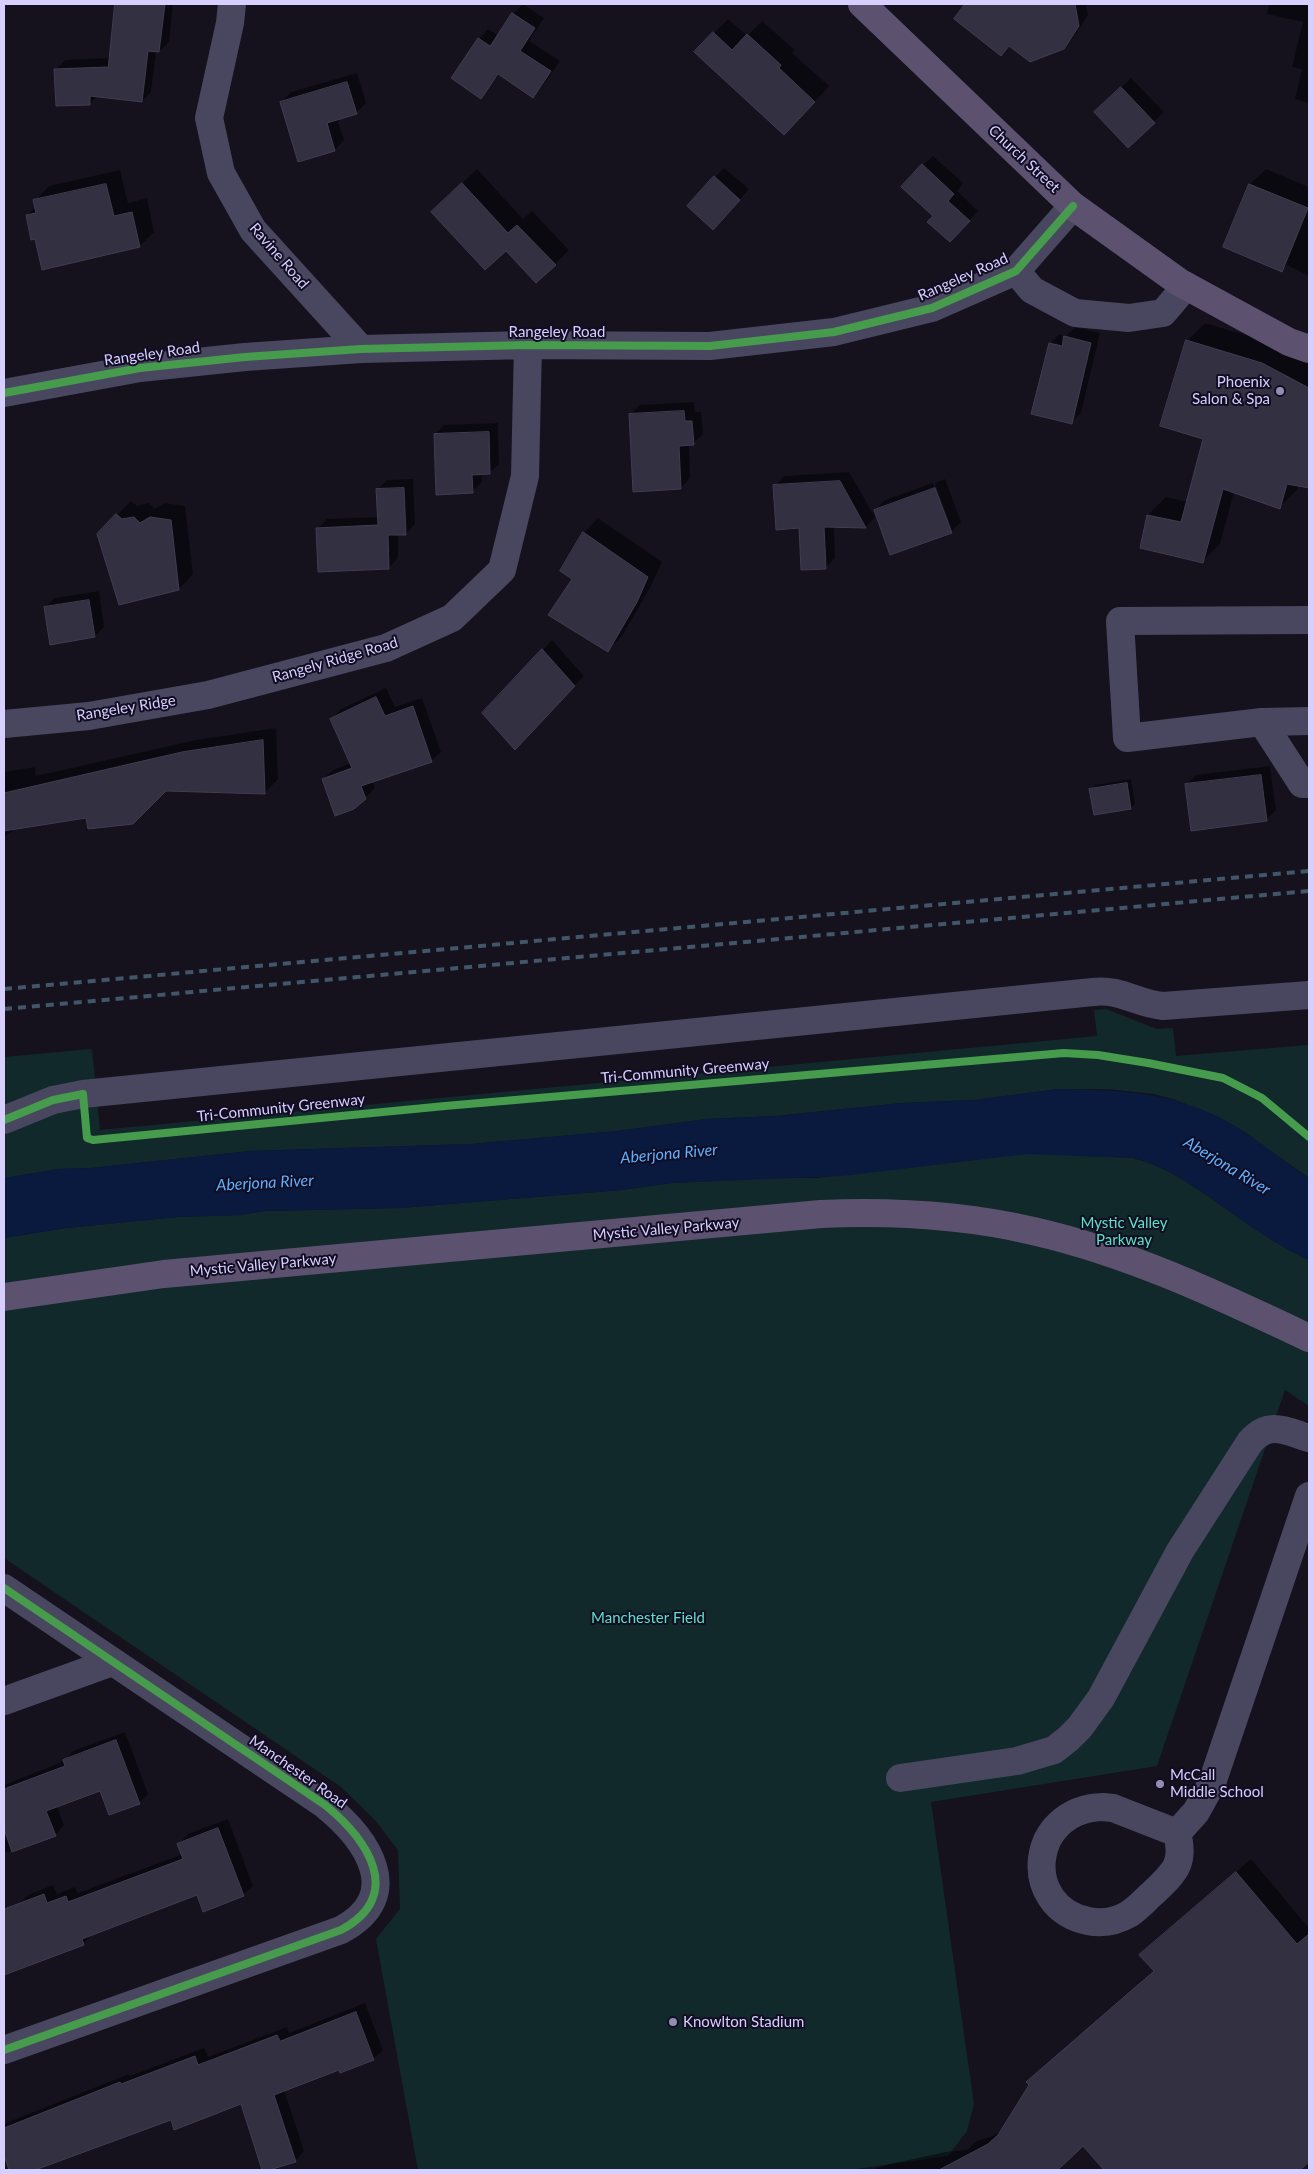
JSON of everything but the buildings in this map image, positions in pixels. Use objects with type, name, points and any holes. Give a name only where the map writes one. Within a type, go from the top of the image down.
[{"type":"main road","name":"Church Street","points":[[872,7],[1073,206],[1186,286],[1289,342],[1309,349]]},
{"type":"main road","name":"Mystic Valley Parkway","points":[[4,1297],[164,1274],[821,1214],[869,1213],[974,1220],[1054,1236],[1144,1266],[1195,1286],[1309,1338]]},
{"type":"street","name":"Ravine Road","points":[[232,4],[230,23],[209,118],[221,173],[253,230],[361,349]]},
{"type":"street","name":"Rangeley Road","points":[[4,392],[140,368],[245,357],[361,349],[528,345],[710,346],[834,332],[932,308],[1016,271],[1073,206]]},
{"type":"street","points":[[1016,271],[1032,290],[1074,313],[1129,318],[1163,313],[1186,286]]},
{"type":"street","name":"Rangely Ridge Road","points":[[248,685],[386,648],[452,618],[502,570],[525,476],[528,345]]},
{"type":"street","points":[[1309,620],[1120,621],[1127,738],[1262,722],[1309,721]]},
{"type":"street","name":"Rangeley Ridge","points":[[4,724],[89,716],[248,685]]},
{"type":"street","points":[[1262,722],[1302,784],[1309,784]]},
{"type":"street","points":[[4,1120],[54,1100],[83,1094],[1092,992],[1115,991],[1146,1004],[1163,1006],[1309,994]]},
{"type":"street","points":[[900,1778],[1017,1761],[1054,1750],[1068,1739],[1101,1698],[1180,1551],[1250,1442],[1262,1430],[1269,1428],[1309,1438]]},
{"type":"street","points":[[1178,1833],[1113,1808],[1084,1808],[1067,1816],[1048,1837],[1042,1854],[1041,1864],[1044,1882],[1059,1906],[1074,1917],[1102,1922],[1120,1918],[1137,1908],[1175,1870],[1180,1858],[1178,1833],[1196,1812],[1214,1777],[1309,1496]]},
{"type":"street","name":"Manchester Road","points":[[4,1588],[339,1816],[361,1841],[374,1864],[375,1877],[372,1899],[361,1918],[341,1930],[4,2050]]},
{"type":"street","points":[[4,1701],[112,1662]]},
{"type":"green space","points":[[1106,1009],[1157,1029],[1173,1028],[1176,1056],[1309,1045],[1309,1178],[1238,1128],[1176,1100],[1154,1094],[1107,1089],[1059,1089],[974,1100],[902,1103],[776,1116],[707,1119],[617,1131],[471,1144],[250,1151],[91,1168],[58,1169],[4,1178],[4,1057],[92,1049],[100,1130],[1097,1036],[1094,1010]]},
{"type":"green space","name":"Manchester Field","points":[[1043,1153],[1133,1158],[1164,1169],[1269,1238],[1309,1260],[1309,1406],[1285,1390],[1157,1766],[931,1802],[974,2104],[967,2131],[948,2156],[849,2170],[418,2170],[376,1939],[400,1909],[398,1850],[374,1819],[341,1787],[4,1558],[4,1238],[66,1228],[178,1217],[240,1215],[265,1211],[401,1208],[621,1190],[672,1183],[765,1178],[817,1178],[1005,1155]]},
{"type":"water","name":"Aberjona River","points":[[1059,1089],[1106,1090],[1151,1095],[1194,1106],[1215,1115],[1246,1133],[1309,1178],[1309,1260],[1269,1238],[1178,1177],[1149,1163],[1133,1158],[1027,1154],[842,1176],[672,1183],[621,1190],[401,1208],[265,1211],[240,1215],[178,1217],[66,1228],[4,1238],[4,1178],[58,1169],[91,1168],[250,1151],[471,1144],[617,1131],[707,1119],[776,1116],[902,1103],[974,1100]]},
{"type":"railway","points":[[4,989],[1309,871]]},
{"type":"railway","points":[[4,1009],[1309,891]]},
{"type":"cycle path","points":[[4,393],[140,368],[245,357],[361,349],[528,345],[710,346],[834,332],[932,308],[1016,271],[1073,206]]},
{"type":"cycle path","name":"Tri-Community Greenway","points":[[4,1120],[53,1100],[83,1094],[87,1138],[93,1140],[445,1106],[1064,1053],[1098,1055],[1223,1078],[1262,1098],[1309,1137]]},
{"type":"cycle path","points":[[4,1588],[325,1805],[354,1834],[366,1850],[373,1867],[376,1884],[372,1900],[361,1916],[341,1930],[4,2050]]},
{"type":"place","name":"Phoenix Salon & Spa","points":[[1280,391]]},
{"type":"place","name":"McCall Middle School","points":[[1160,1784]]},
{"type":"place","name":"Knowlton Stadium","points":[[673,2022]]}]
